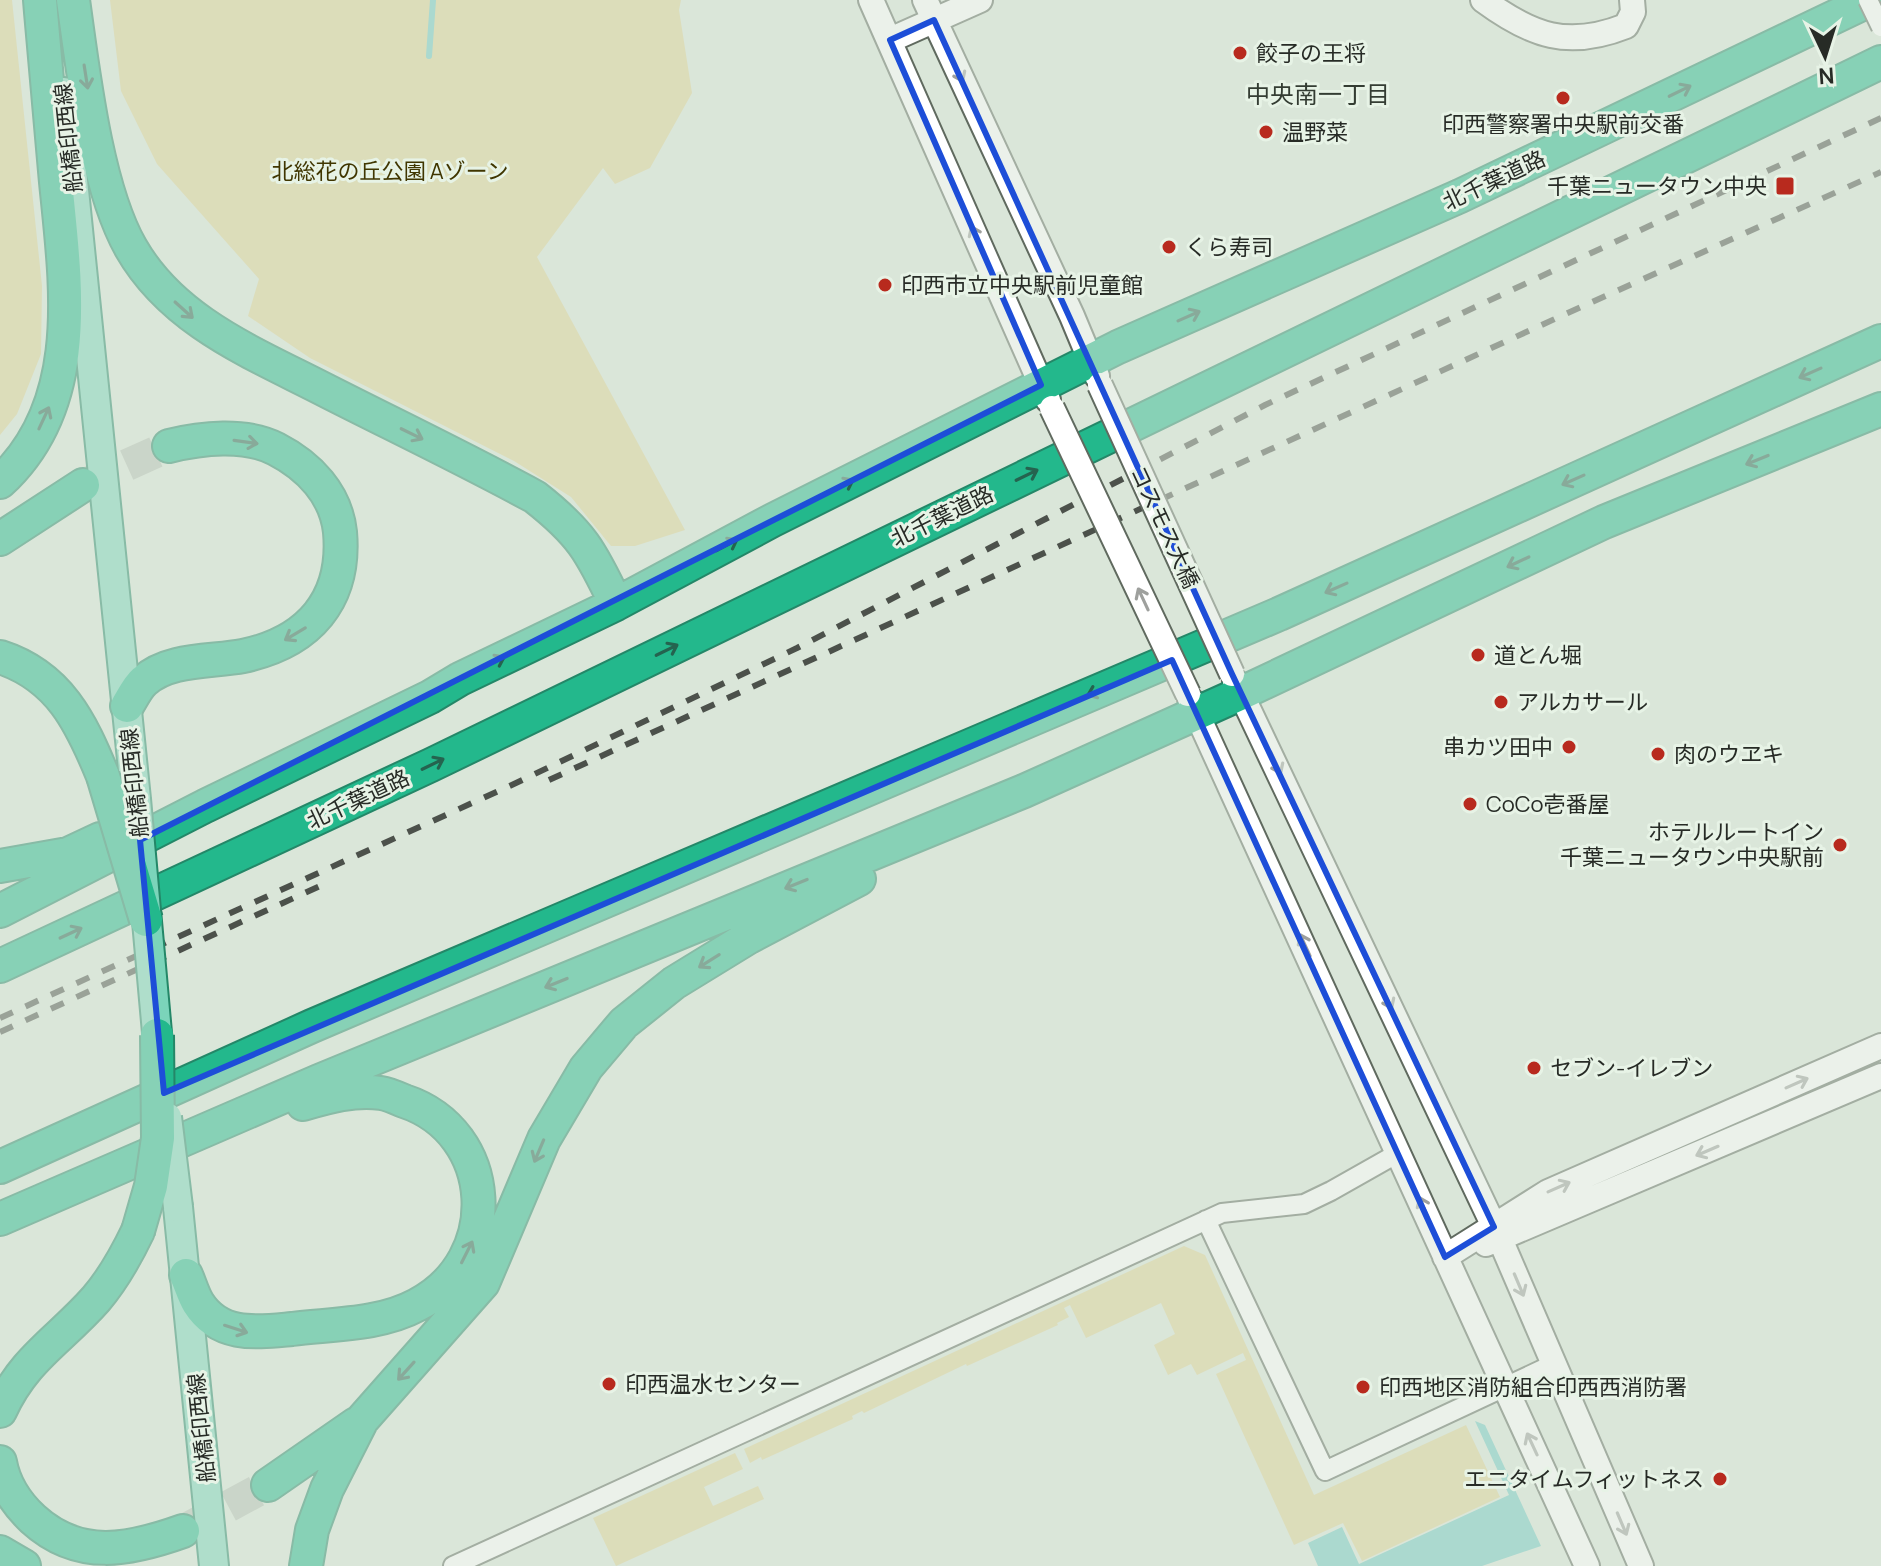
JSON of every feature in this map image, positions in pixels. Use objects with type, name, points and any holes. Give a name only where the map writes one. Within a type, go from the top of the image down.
[{"type":"highway","points":[[0,482],[28,447],[43,421],[55,392],[66,326],[64,264],[40,0]]},
{"type":"highway","points":[[73,0],[92,116],[115,211],[130,247],[156,285],[196,321],[248,353],[535,497],[565,521],[589,548],[616,604]]},
{"type":"highway","name":"北千葉道路","points":[[0,911],[205,806],[616,604],[773,520],[1047,397],[1869,0]]},
{"type":"highway","name":"北千葉道路","points":[[0,966],[431,765],[1881,62]]},
{"type":"highway","points":[[0,1167],[312,1026],[1279,614],[1881,341]]},
{"type":"highway","points":[[268,1485],[362,1420],[483,1283],[544,1139],[586,1068],[624,1023],[674,983],[749,937],[1193,704],[1604,522],[1881,409]]},
{"type":"highway","points":[[127,706],[144,680],[171,667],[244,656],[276,646],[306,628],[325,609],[336,583],[341,550],[339,525],[331,499],[315,476],[295,459],[269,445],[240,440],[214,439],[169,446]]},
{"type":"highway","points":[[0,539],[83,485]]},
{"type":"highway","points":[[0,657],[23,664],[55,689],[84,729],[103,776],[146,920]]},
{"type":"highway","points":[[0,866],[68,854],[419,687],[460,679]]},
{"type":"highway","points":[[0,1219],[333,1075],[1024,791]]},
{"type":"highway","points":[[0,1411],[24,1370],[94,1301],[122,1266],[138,1231],[151,1186],[158,1138],[157,1035]]},
{"type":"highway","points":[[0,1226],[26,1218],[279,1111],[332,1095],[381,1093],[423,1107],[451,1129],[471,1162],[479,1192],[479,1225],[470,1249],[448,1284],[416,1306],[374,1319],[250,1333],[217,1323],[198,1304],[186,1275]]},
{"type":"highway","points":[[306,1566],[312,1530],[327,1489],[362,1420]]},
{"type":"highway","points":[[0,1462],[2,1474],[18,1505],[49,1534],[85,1547],[122,1549],[183,1531]]},
{"type":"highway","points":[[0,1552],[24,1566]]},
{"type":"main road","name":"船橋印西線","points":[[54,0],[127,706],[157,1035],[186,1275],[214,1566]]},
{"type":"street","points":[[871,0],[1047,397],[1400,1152],[1587,1566]]},
{"type":"street","points":[[890,40],[930,10],[980,0]]},
{"type":"street","points":[[1483,0],[1509,19],[1538,32],[1574,39],[1601,36],[1626,26],[1633,12],[1632,0]]},
{"type":"street","points":[[1869,0],[1881,27]]},
{"type":"street","name":"コスモス大橋","points":[[930,10],[1237,684],[1497,1233],[1641,1566]]},
{"type":"street","points":[[1497,1233],[1548,1192],[1881,1046]]},
{"type":"street","points":[[1445,1257],[1881,1076]]},
{"type":"street","points":[[453,1566],[1222,1213],[1304,1204],[1400,1152]]},
{"type":"street","points":[[1206,1220],[1325,1471],[1554,1364]]},
{"type":"highlighted area","points":[[934,20],[1232,674],[1494,1227],[1445,1257],[1172,660],[164,1093],[140,840],[1041,385],[890,40]]},
{"type":"green space","points":[[0,0],[12,0],[42,286],[41,354],[17,414],[0,435]]},
{"type":"green space","name":"北総花の丘公園 Aゾーン","points":[[110,0],[681,0],[679,10],[692,93],[650,168],[615,184],[603,168],[537,257],[685,530],[635,546],[611,546],[571,497],[514,461],[310,358],[248,316],[259,279],[157,164],[121,91]]},
{"type":"green space","points":[[1184,1246],[1205,1255],[1314,1495],[1466,1425],[1500,1497],[1362,1561],[1343,1523],[1294,1545],[1216,1374],[1246,1360],[1243,1353],[1197,1375],[1191,1364],[1168,1375],[1154,1345],[1175,1334],[1161,1303],[1086,1338],[1070,1305],[1064,1308],[1069,1317],[1058,1325],[750,1463],[744,1449]]},
{"type":"green space","points":[[735,1453],[743,1469],[704,1487],[713,1506],[758,1486],[764,1499],[616,1566],[593,1518]]},
{"type":"water","points":[[1475,1421],[1485,1425],[1541,1546],[1482,1566],[1318,1566],[1308,1543],[1342,1527],[1359,1564],[1509,1495]]},
{"type":"waterway","points":[[429,56],[433,0]]},
{"type":"tunnel","points":[[83,485],[169,446]]},
{"type":"tunnel","points":[[186,1529],[268,1485]]},
{"type":"railway","points":[[0,1018],[516,783],[797,648],[1265,405],[1881,118]]},
{"type":"railway","points":[[549,780],[1881,172]]},
{"type":"railway","points":[[0,1032],[331,881]]},
{"type":"place","name":"餃子の王将","points":[[1240,53]]},
{"type":"place","name":"印西警察署中央駅前交番","points":[[1563,98]]},
{"type":"place","name":"温野菜","points":[[1266,132]]},
{"type":"place","name":"千葉ニュータウン中央","points":[[1785,186]]},
{"type":"place","name":"くら寿司","points":[[1169,247]]},
{"type":"place","name":"印西市立中央駅前児童館","points":[[885,285]]},
{"type":"place","name":"道とん堀","points":[[1478,655]]},
{"type":"place","name":"アルカサール","points":[[1501,702]]},
{"type":"place","name":"串カツ田中","points":[[1569,747]]},
{"type":"place","name":"肉のウヱキ","points":[[1658,754]]},
{"type":"place","name":"CoCo壱番屋","points":[[1470,804]]},
{"type":"place","name":"ホテルルートイン 千葉ニュータウン中央駅前","points":[[1840,845]]},
{"type":"place","name":"セブン-イレブン","points":[[1534,1068]]},
{"type":"place","name":"印西温水センター","points":[[609,1384]]},
{"type":"place","name":"印西地区消防組合印西西消防署","points":[[1363,1387]]},
{"type":"place","name":"エニタイムフィットネス","points":[[1720,1479]]},
{"type":"district","name":"中央南一丁目","points":[[1318,95]]}]
